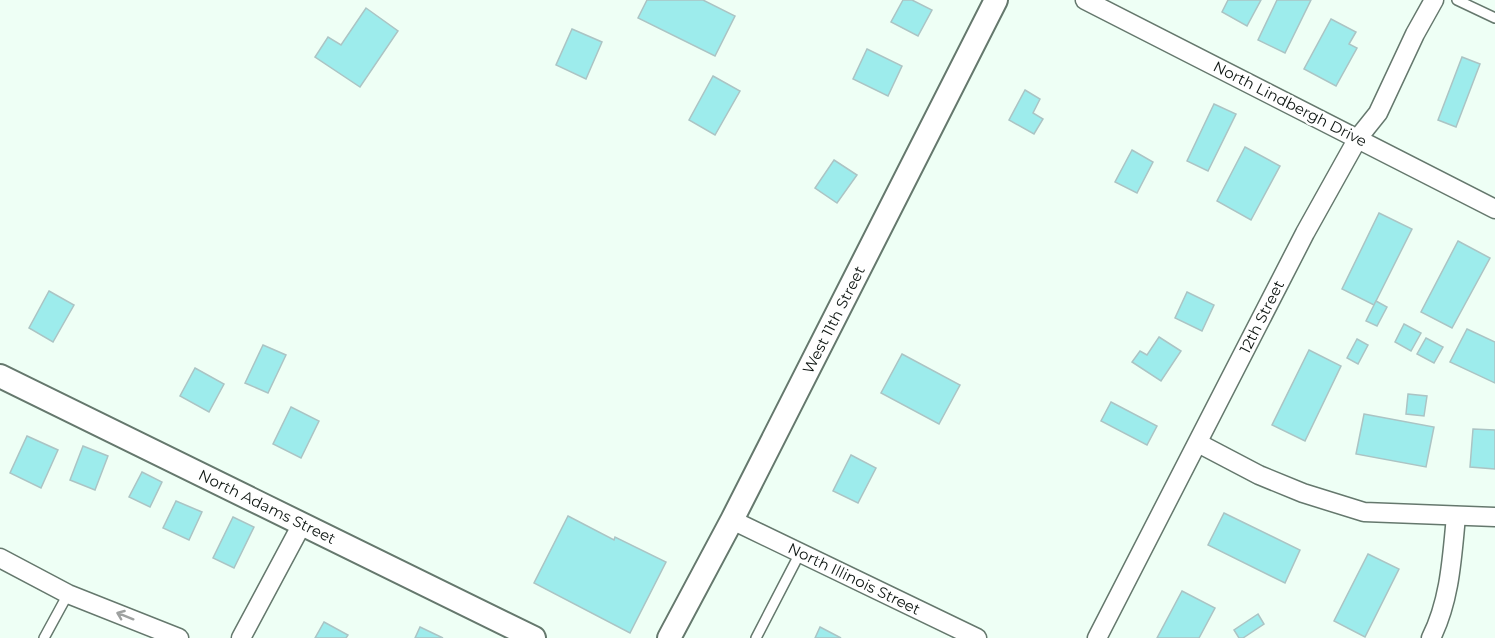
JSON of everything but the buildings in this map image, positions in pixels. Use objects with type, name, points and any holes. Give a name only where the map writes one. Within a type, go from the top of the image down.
[{"type":"street","name":"West 11th Street","points":[[669,638],[732,520],[996,0]]},
{"type":"street","name":"North Lindbergh Drive","points":[[1085,0],[1495,208]]},
{"type":"street","name":"12th Street","points":[[1097,638],[1305,233],[1358,138],[1378,113],[1411,42],[1434,0]]},
{"type":"street","name":"North Adams Street","points":[[0,376],[534,638]]},
{"type":"street","points":[[1198,443],[1259,475],[1303,493],[1364,512],[1495,517]]},
{"type":"street","points":[[1431,638],[1443,609],[1456,516]]},
{"type":"street","name":"North Illinois Street","points":[[732,520],[977,638]]},
{"type":"street","points":[[241,638],[302,524]]},
{"type":"street","points":[[0,558],[68,594],[179,638]]},
{"type":"lane","points":[[1457,0],[1495,18]]},
{"type":"lane","points":[[756,638],[800,553]]},
{"type":"lane","points":[[44,638],[68,594]]}]
